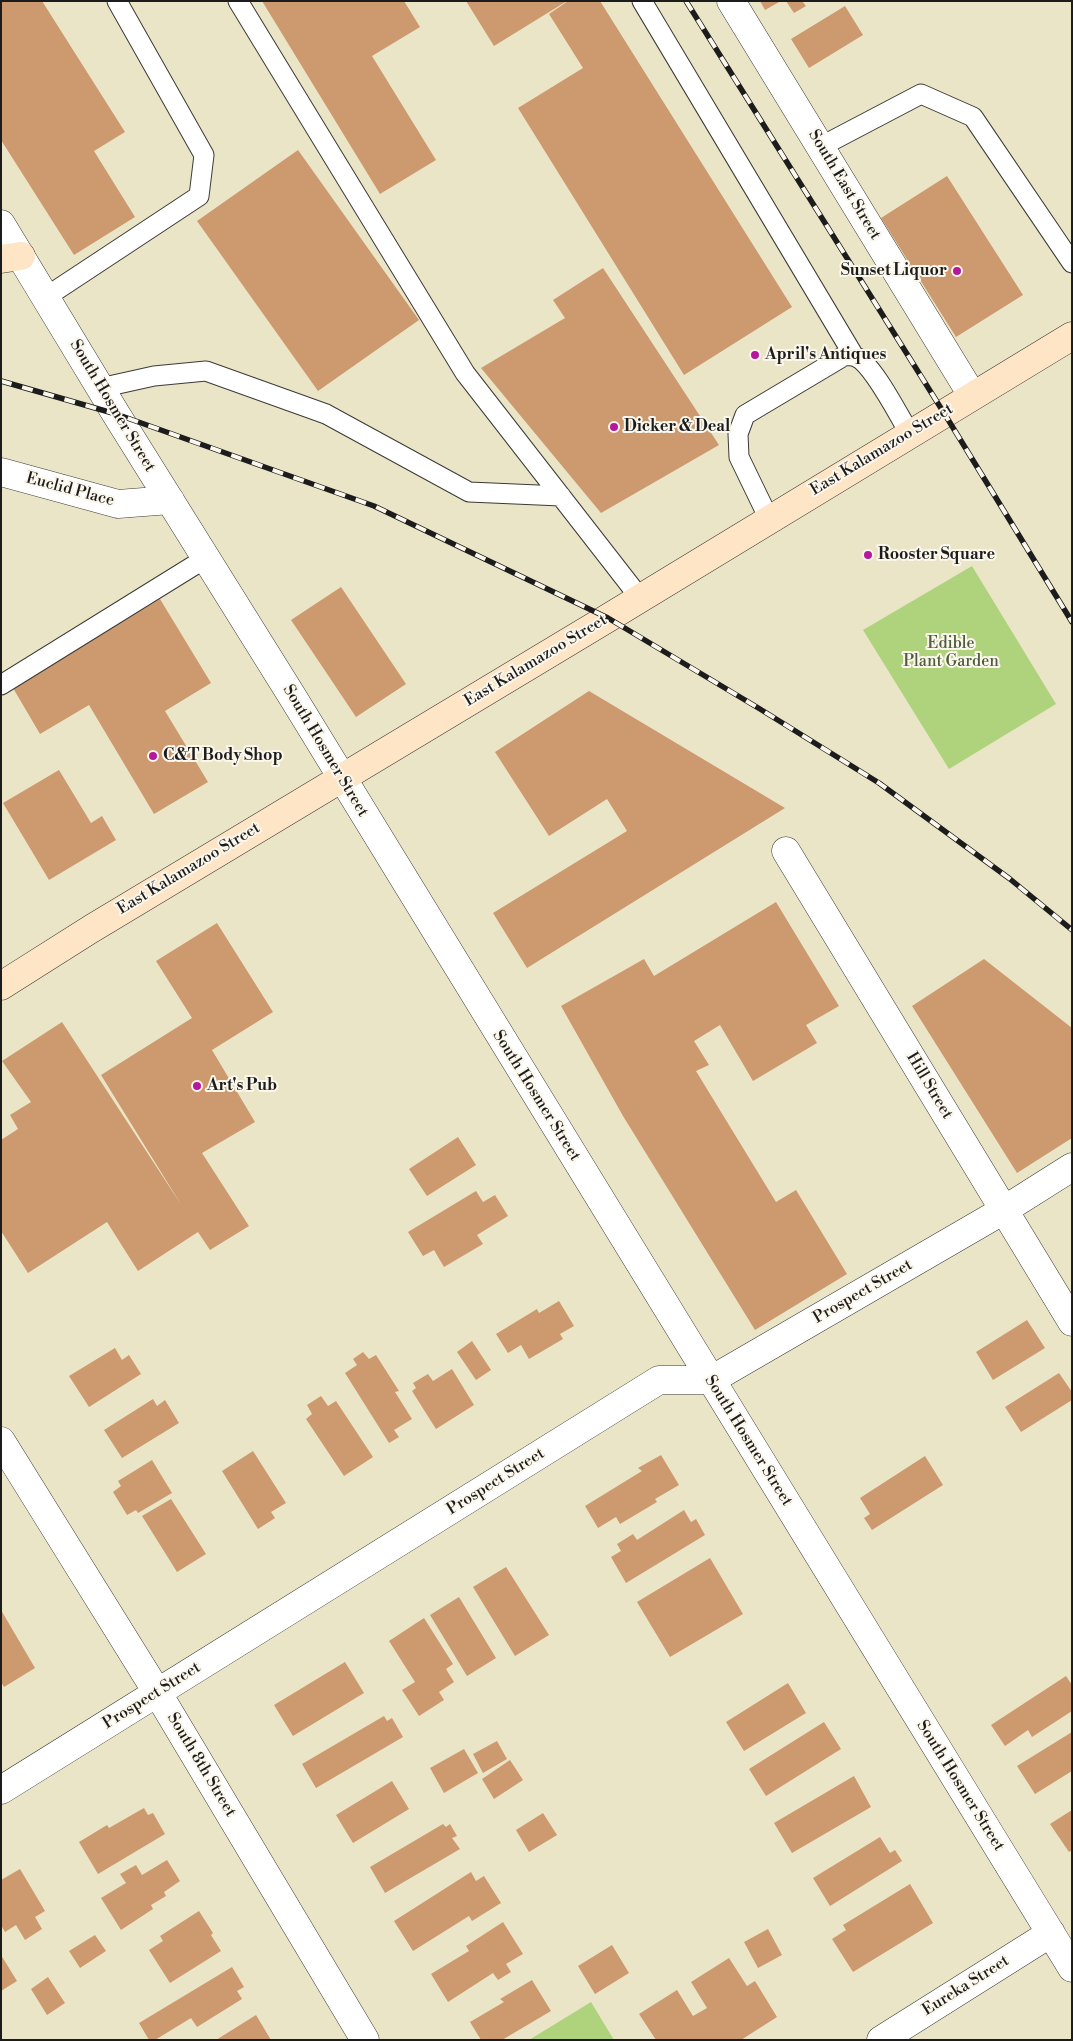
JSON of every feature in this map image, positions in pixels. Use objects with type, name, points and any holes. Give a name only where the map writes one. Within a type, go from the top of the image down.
[{"type":"street","name":"South East Street","points":[[731,1],[972,395]]},
{"type":"street","name":"South Hosmer Street","points":[[1,224],[11,258],[46,297],[100,388],[1072,1968]]},
{"type":"street","name":"East Kalamazoo Street","points":[[1,986],[91,929],[1072,336]]},
{"type":"street","name":"Euclid Place","points":[[1,472],[118,504],[170,500]]},
{"type":"street","name":"Hill Street","points":[[786,851],[1072,1322]]},
{"type":"street","name":"Prospect Street","points":[[1,1790],[659,1380],[711,1380],[1004,1210],[1072,1168]]},
{"type":"street","name":"South 8th Street","points":[[1,1441],[158,1692],[365,2040]]},
{"type":"street","name":"Eureka Street","points":[[881,2040],[1051,1933]]},
{"type":"lane","points":[[46,297],[199,196],[204,155],[117,1]]},
{"type":"lane","points":[[238,1],[465,373],[640,598]]},
{"type":"lane","points":[[642,1],[854,356],[862,361],[876,378],[910,434]]},
{"type":"lane","points":[[820,147],[922,94],[973,117],[1072,263]]},
{"type":"lane","points":[[769,519],[739,457],[738,434],[745,415],[844,356],[854,356]]},
{"type":"lane","points":[[100,388],[154,376],[206,371],[326,414],[468,492],[561,496]]},
{"type":"lane","points":[[1,685],[206,558]]},
{"type":"green space","name":"Edible Plant Garden","points":[[972,566],[1056,704],[949,769],[863,630]]},
{"type":"green space","points":[[591,2002],[614,2040],[529,2040]]},
{"type":"building","points":[[1,1],[42,1],[125,132],[94,151],[135,217],[74,255],[1,140]]},
{"type":"building","points":[[262,1],[404,1],[420,27],[372,56],[436,160],[380,194]]},
{"type":"building","points":[[466,1],[567,1],[494,46]]},
{"type":"building","points":[[568,1],[600,1],[792,307],[684,375],[518,108],[583,68],[549,14]]},
{"type":"building","points":[[760,1],[781,1],[765,10]]},
{"type":"building","points":[[786,1],[802,1],[806,6],[794,13]]},
{"type":"building","points":[[845,6],[863,35],[809,68],[791,39]]},
{"type":"building","points":[[298,150],[419,320],[318,391],[197,221]]},
{"type":"building","points":[[947,176],[1023,295],[956,337],[881,218]]},
{"type":"building","points":[[603,268],[719,445],[601,513],[481,368],[565,318],[553,300]]},
{"type":"building","points":[[341,587],[406,684],[356,717],[291,620]]},
{"type":"building","points":[[160,599],[211,683],[165,711],[208,782],[154,814],[89,705],[40,734],[13,688]]},
{"type":"building","points":[[589,691],[785,808],[527,968],[493,913],[627,831],[607,799],[549,836],[495,752]]},
{"type":"building","points":[[59,770],[91,823],[102,816],[116,840],[49,880],[3,803]]},
{"type":"building","points":[[776,902],[839,1006],[806,1025],[817,1043],[753,1081],[720,1025],[694,1041],[709,1065],[696,1071],[776,1202],[796,1190],[847,1274],[755,1330],[623,1116],[561,1006],[644,959],[654,976]]},
{"type":"building","points":[[217,923],[273,1012],[212,1050],[255,1122],[202,1153],[249,1226],[210,1250],[198,1232],[138,1271],[107,1222],[28,1273],[1,1231],[1,1140],[18,1129],[10,1115],[31,1102],[2,1061],[62,1022],[182,1206],[101,1075],[192,1018],[156,961]]},
{"type":"building","points":[[984,959],[1072,1028],[1072,1138],[1017,1173],[912,1006]]},
{"type":"building","points":[[458,1137],[476,1165],[427,1196],[409,1169]]},
{"type":"building","points":[[476,1191],[483,1202],[495,1195],[508,1216],[477,1235],[483,1244],[444,1267],[434,1250],[423,1256],[408,1232]]},
{"type":"building","points":[[559,1301],[574,1326],[560,1334],[563,1339],[529,1359],[521,1345],[508,1353],[496,1334],[537,1309],[539,1313]]},
{"type":"building","points":[[1027,1320],[1045,1348],[993,1380],[976,1352]]},
{"type":"building","points":[[472,1341],[491,1370],[476,1380],[457,1352]]},
{"type":"building","points":[[115,1348],[122,1360],[129,1355],[141,1374],[89,1407],[69,1376]]},
{"type":"building","points":[[363,1352],[369,1359],[376,1355],[399,1391],[395,1392],[412,1419],[394,1430],[399,1437],[389,1443],[345,1373],[357,1365],[353,1359]]},
{"type":"building","points":[[452,1369],[474,1405],[436,1429],[412,1391],[416,1388],[413,1383],[428,1374],[433,1381]]},
{"type":"building","points":[[1059,1373],[1072,1392],[1072,1400],[1021,1432],[1005,1407]]},
{"type":"building","points":[[321,1396],[328,1406],[336,1401],[373,1457],[344,1476],[306,1419],[312,1414],[307,1405]]},
{"type":"building","points":[[153,1399],[157,1406],[165,1400],[179,1423],[122,1458],[104,1430]]},
{"type":"building","points":[[253,1451],[286,1503],[271,1512],[275,1518],[258,1529],[222,1471]]},
{"type":"building","points":[[661,1455],[679,1485],[655,1499],[657,1502],[620,1524],[616,1517],[598,1528],[585,1506],[642,1471],[638,1468]]},
{"type":"building","points":[[925,1456],[943,1485],[872,1530],[864,1518],[870,1514],[860,1498]]},
{"type":"building","points":[[152,1460],[172,1493],[138,1513],[136,1510],[127,1515],[113,1492],[121,1486],[118,1481]]},
{"type":"building","points":[[171,1499],[206,1554],[177,1572],[142,1516]]},
{"type":"building","points":[[684,1510],[691,1522],[696,1519],[705,1535],[626,1583],[611,1557],[621,1551],[617,1544],[633,1534],[637,1540]]},
{"type":"building","points":[[710,1558],[743,1614],[670,1657],[637,1602]]},
{"type":"building","points":[[506,1567],[549,1635],[515,1656],[473,1587]]},
{"type":"building","points":[[459,1597],[496,1658],[467,1676],[430,1615]]},
{"type":"building","points":[[1,1610],[35,1668],[4,1687],[1,1682]]},
{"type":"building","points":[[424,1618],[453,1664],[446,1669],[454,1682],[439,1692],[444,1700],[419,1716],[402,1690],[415,1682],[389,1641]]},
{"type":"building","points":[[345,1662],[364,1693],[293,1736],[274,1705]]},
{"type":"building","points":[[1066,1676],[1072,1685],[1072,1711],[1032,1737],[1028,1730],[1005,1746],[991,1725]]},
{"type":"building","points":[[788,1683],[806,1713],[744,1751],[726,1722]]},
{"type":"building","points":[[384,1716],[387,1721],[392,1718],[403,1737],[316,1788],[302,1764]]},
{"type":"building","points":[[824,1722],[841,1749],[766,1796],[749,1769]]},
{"type":"building","points":[[1072,1732],[1072,1771],[1035,1794],[1017,1766]]},
{"type":"building","points":[[497,1741],[507,1759],[483,1773],[473,1754]]},
{"type":"building","points":[[464,1749],[478,1773],[444,1793],[430,1768]]},
{"type":"building","points":[[510,1760],[523,1780],[494,1799],[482,1779]]},
{"type":"building","points":[[854,1776],[871,1807],[792,1853],[774,1823]]},
{"type":"building","points":[[392,1781],[409,1809],[353,1843],[336,1815]]},
{"type":"building","points":[[144,1808],[148,1815],[153,1813],[165,1834],[98,1874],[79,1842],[107,1825],[109,1828]]},
{"type":"building","points":[[1072,1810],[1072,1850],[1069,1852],[1050,1824]]},
{"type":"building","points":[[543,1813],[557,1835],[529,1852],[516,1830]]},
{"type":"building","points":[[443,1824],[446,1827],[450,1824],[457,1836],[452,1838],[460,1849],[385,1893],[370,1867]]},
{"type":"building","points":[[880,1837],[890,1853],[895,1850],[902,1861],[830,1906],[813,1878]]},
{"type":"building","points":[[167,1860],[180,1881],[164,1892],[166,1896],[151,1905],[153,1909],[121,1930],[101,1898],[126,1883],[120,1874],[136,1865],[142,1875]]},
{"type":"building","points":[[20,1869],[45,1911],[35,1917],[42,1929],[25,1940],[16,1925],[5,1932],[1,1925],[1,1880]]},
{"type":"building","points":[[471,1872],[476,1881],[484,1876],[501,1903],[472,1921],[469,1916],[413,1951],[394,1921]]},
{"type":"building","points":[[910,1884],[933,1923],[853,1972],[832,1939],[846,1930],[843,1925]]},
{"type":"building","points":[[199,1911],[213,1933],[211,1935],[221,1951],[170,1983],[149,1950],[163,1941],[160,1936]]},
{"type":"building","points":[[503,1922],[523,1954],[506,1964],[511,1972],[498,1980],[493,1973],[448,2002],[431,1974],[469,1951],[466,1946]]},
{"type":"building","points":[[768,1929],[782,1955],[758,1968],[744,1942]]},
{"type":"building","points":[[95,1935],[106,1951],[80,1968],[69,1951]]},
{"type":"building","points":[[612,1945],[629,1973],[595,1994],[578,1966]]},
{"type":"building","points":[[1,1955],[17,1981],[1,1991]]},
{"type":"building","points":[[729,1958],[747,1986],[755,1981],[777,2017],[741,2040],[656,2040],[639,2014],[677,1990],[693,2016],[707,2008],[691,1982]]},
{"type":"building","points":[[232,1967],[244,1987],[237,1991],[242,1999],[197,2027],[191,2018],[155,2040],[149,2040],[139,2023]]},
{"type":"building","points":[[48,1977],[65,2003],[47,2015],[31,1989]]},
{"type":"building","points":[[532,1980],[551,2011],[502,2040],[481,2040],[470,2022],[504,2002],[500,1999]]},
{"type":"building","points":[[256,2015],[271,2040],[216,2040]]},
{"type":"railway","points":[[686,1],[944,413],[1072,622]]},
{"type":"railway","points":[[1,381],[116,414],[374,506],[608,618],[879,783],[1010,879],[1072,930]]},
{"type":"place","name":"Sunset Liquor","points":[[957,271]]},
{"type":"place","name":"April's Antiques","points":[[755,355]]},
{"type":"place","name":"Dicker & Deal","points":[[614,427]]},
{"type":"place","name":"Rooster Square","points":[[868,555]]},
{"type":"place","name":"C&T Body Shop","points":[[153,756]]},
{"type":"place","name":"Art's Pub","points":[[197,1086]]}]
